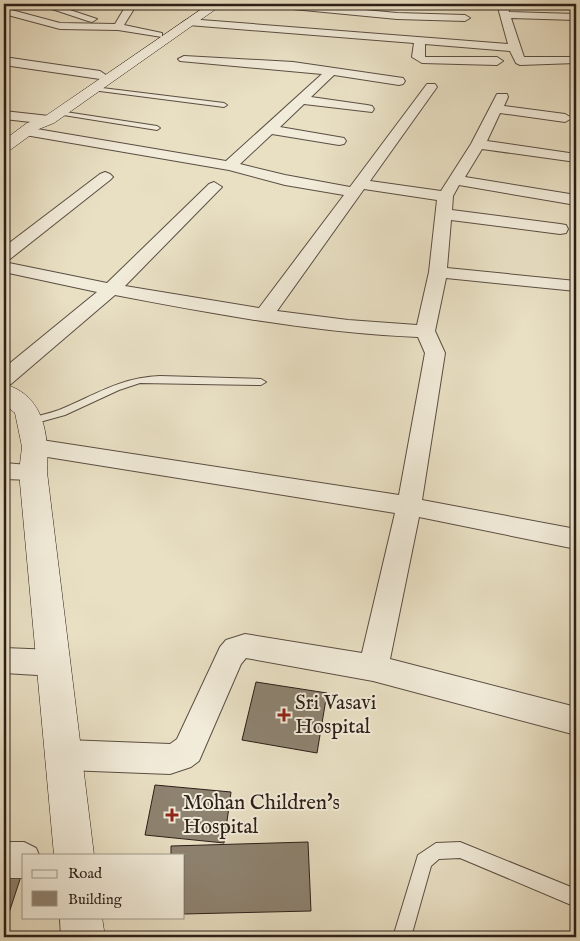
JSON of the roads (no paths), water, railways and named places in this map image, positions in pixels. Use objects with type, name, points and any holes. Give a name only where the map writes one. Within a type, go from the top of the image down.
[{"type":"main road","points":[[4,147],[94,89],[158,35],[206,4]]},
{"type":"main road","points":[[41,122],[100,75],[217,4]]},
{"type":"main road","points":[[4,392],[27,410],[25,453],[66,755],[74,854]]},
{"type":"main road","points":[[81,918],[83,937]]},
{"type":"street","points":[[42,4],[118,27],[158,35]]},
{"type":"street","points":[[118,27],[132,4]]},
{"type":"street","points":[[272,4],[381,15],[465,18]]},
{"type":"street","points":[[502,4],[520,61]]},
{"type":"street","points":[[4,11],[38,22]]},
{"type":"street","points":[[506,15],[573,17],[576,28]]},
{"type":"street","points":[[4,20],[88,28],[118,27]]},
{"type":"street","points":[[188,22],[515,48]]},
{"type":"street","points":[[420,41],[418,58],[422,60],[576,60]]},
{"type":"street","points":[[184,59],[292,66],[399,81]]},
{"type":"street","points":[[4,61],[100,75]]},
{"type":"street","points":[[229,166],[332,72]]},
{"type":"street","points":[[264,315],[431,87]]},
{"type":"street","points":[[301,100],[367,109]]},
{"type":"street","points":[[373,668],[409,506],[435,353],[425,331],[438,272],[446,196],[478,144],[499,103],[565,118]]},
{"type":"street","points":[[4,115],[41,122],[285,180],[446,196]]},
{"type":"street","points":[[269,130],[339,140]]},
{"type":"street","points":[[478,144],[576,158]]},
{"type":"street","points":[[4,255],[105,177]]},
{"type":"street","points":[[455,180],[576,200]]},
{"type":"street","points":[[4,379],[110,290],[214,187]]},
{"type":"street","points":[[444,214],[560,229]]},
{"type":"street","points":[[4,267],[110,290],[264,315],[324,324],[425,331]]},
{"type":"street","points":[[438,272],[576,286]]},
{"type":"street","points":[[25,453],[409,506],[576,539]]},
{"type":"street","points":[[66,755],[170,758],[180,756],[188,750],[230,656],[236,649],[245,646],[373,668],[576,721]]},
{"type":"street","points":[[4,660],[54,664]]},
{"type":"street","points":[[4,860],[22,860]]},
{"type":"lane","points":[[94,89],[224,104]]},
{"type":"lane","points":[[41,122],[157,128]]},
{"type":"lane","points":[[25,453],[61,413],[115,388],[140,380],[261,382]]},
{"type":"lane","points":[[402,937],[424,861],[436,851],[460,850],[576,898]]},
{"type":"place","name":"Sri Vasavi Hospital","points":[[284,715]]},
{"type":"place","name":"Mohan Children's Hospital","points":[[172,815]]}]
